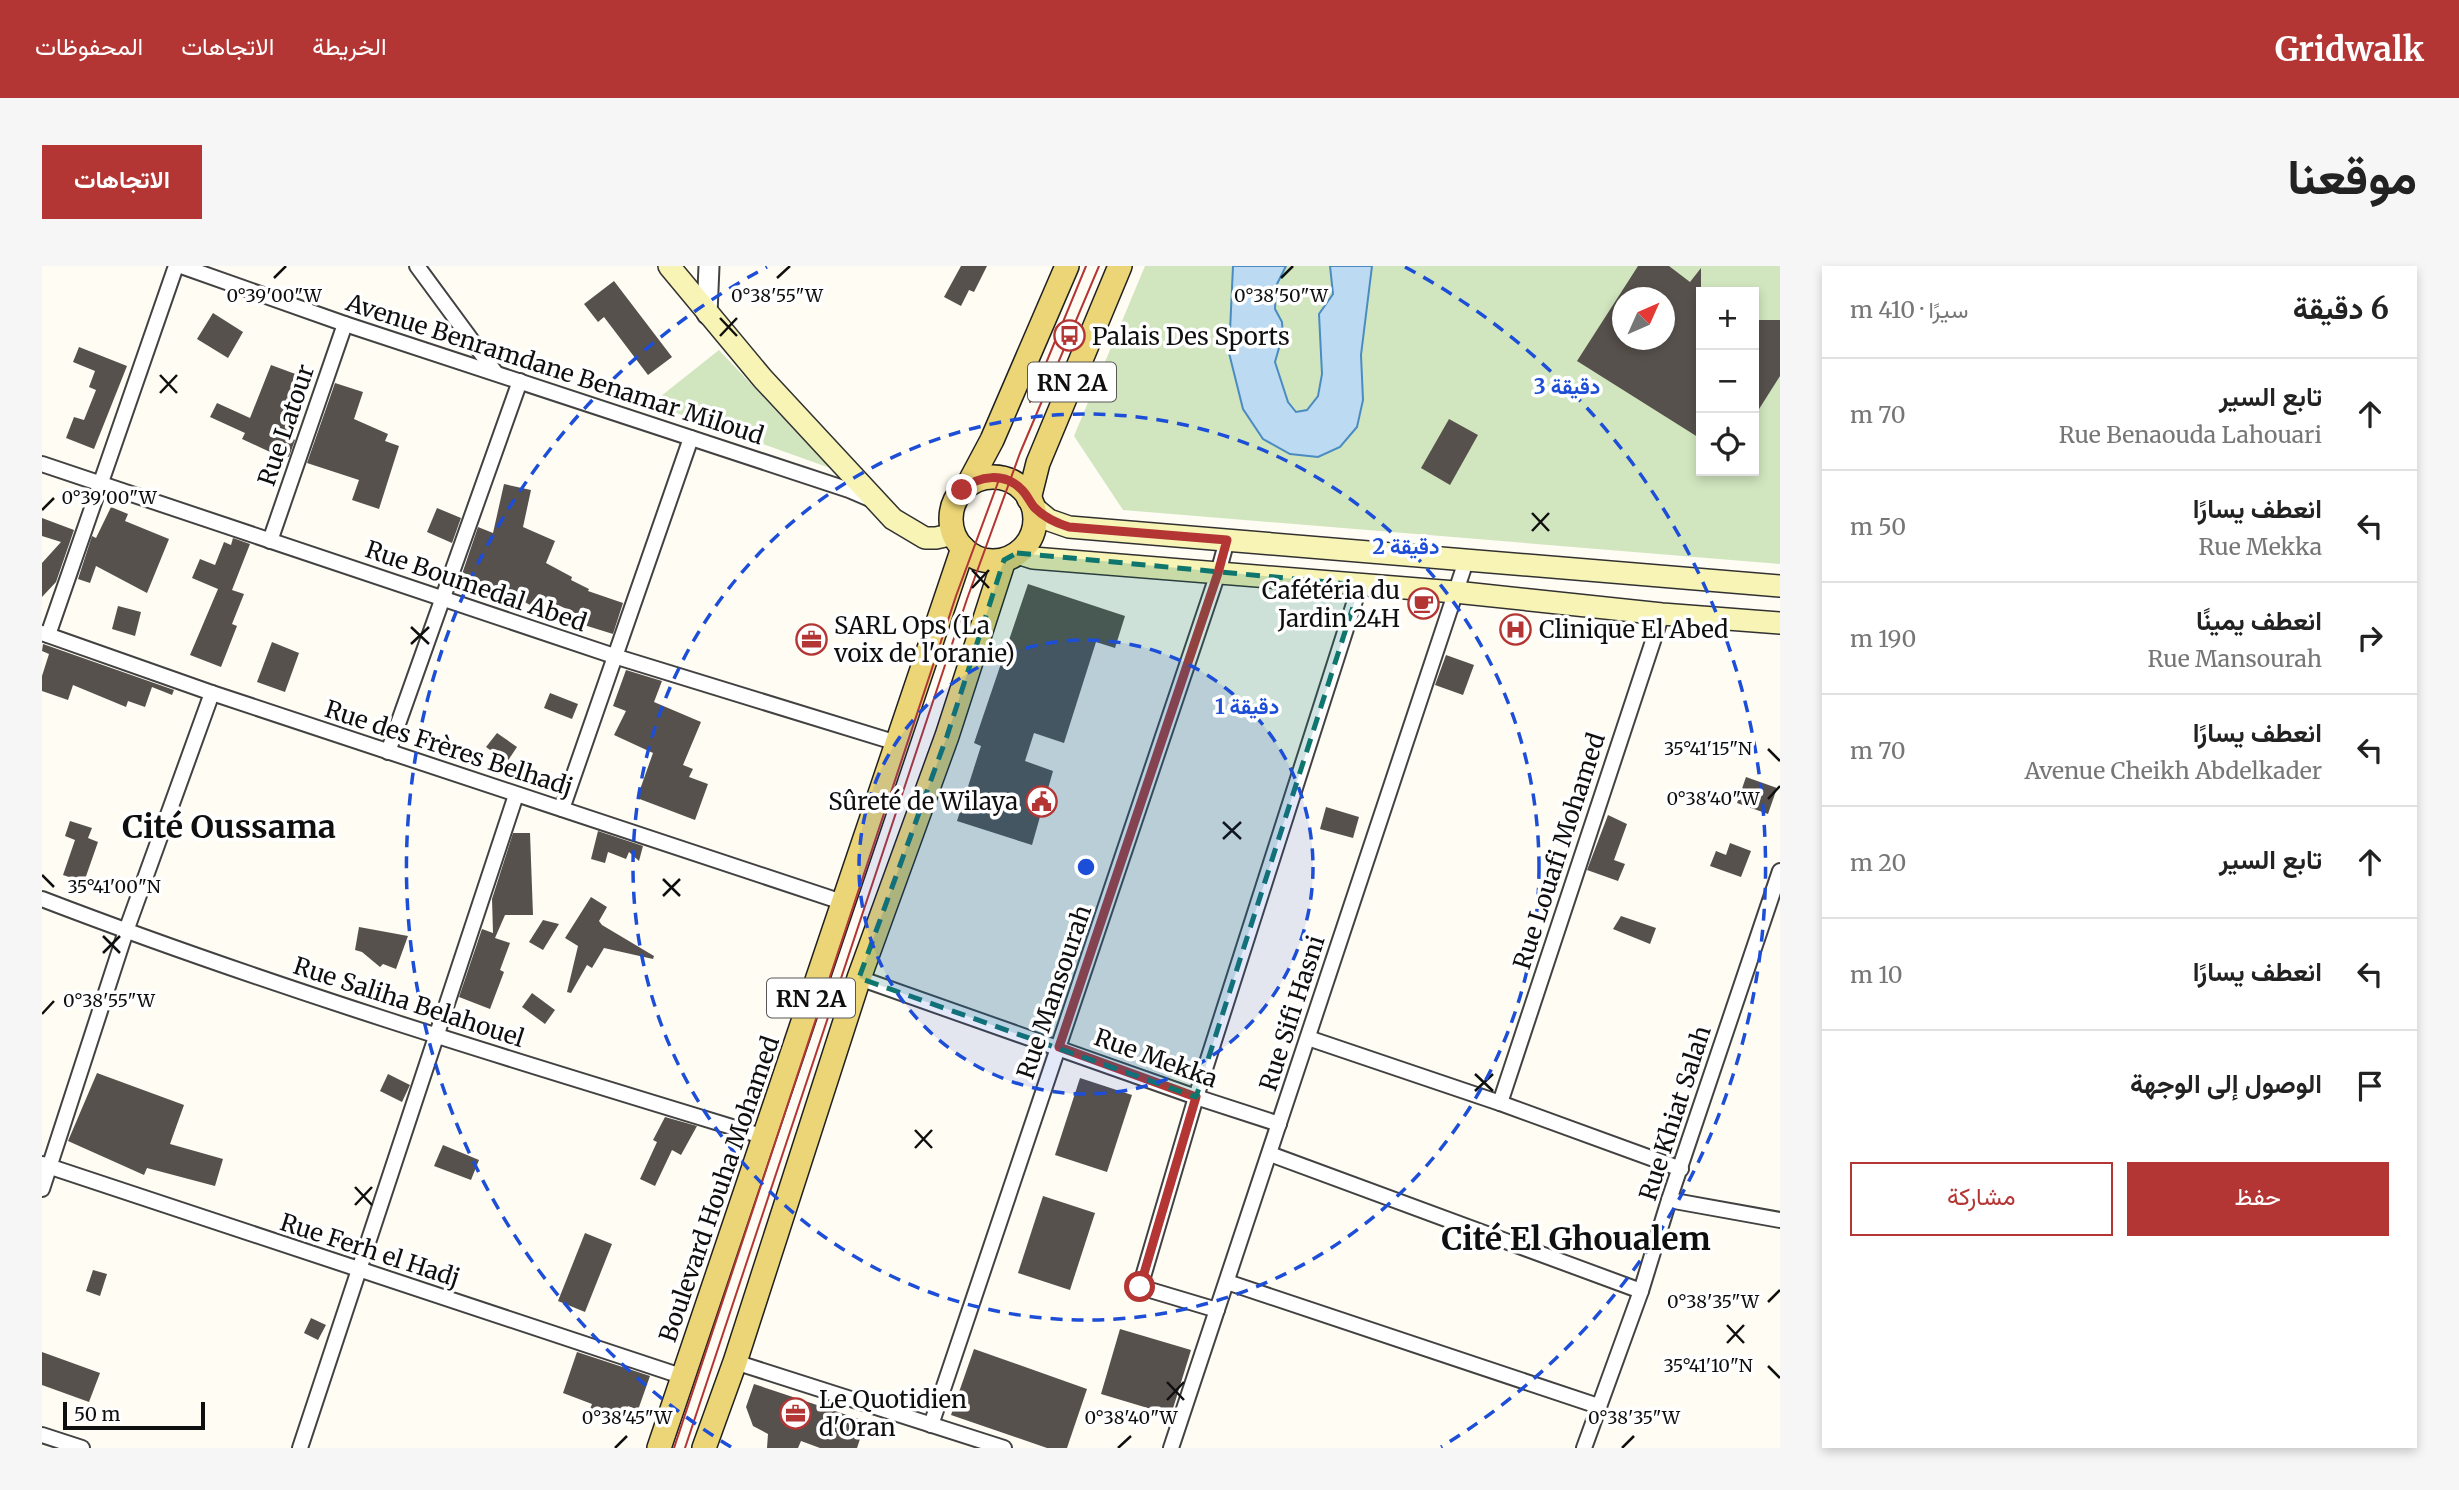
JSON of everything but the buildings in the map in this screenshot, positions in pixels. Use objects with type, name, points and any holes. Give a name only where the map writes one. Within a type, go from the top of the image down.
[{"type":"main road","points":[[669,266],[707,314],[893,519],[920,536],[958,541]]},
{"type":"main road","name":"RN 2A","points":[[968,485],[992,440],[1067,266]]},
{"type":"main road","name":"RN 2A","points":[[1031,503],[1038,463],[1120,266]]},
{"type":"main road","points":[[1780,586],[1069,527],[1049,520],[1031,503],[1018,485],[1000,478],[986,478],[968,485],[957,497],[951,514],[958,541],[972,556],[983,560],[1010,556],[1455,592],[1662,614],[1780,623]]},
{"type":"main road","points":[[1010,556],[1026,544],[1032,532],[1035,519],[1031,503]]},
{"type":"main road","name":"Boulevard Houha Mohamed","points":[[659,1448],[897,743],[958,541]]},
{"type":"main road","name":"RN 2A","points":[[704,1448],[735,1362],[859,978],[1010,556]]},
{"type":"street","points":[[45,634],[176,266]]},
{"type":"street","name":"Avenue Benramdane Benamar Miloud","points":[[181,266],[345,324],[849,490],[875,501]]},
{"type":"street","points":[[417,266],[495,372]]},
{"type":"street","points":[[707,314],[709,266]]},
{"type":"street","name":"Rue Latour","points":[[270,541],[345,324]]},
{"type":"street","points":[[388,752],[520,381]]},
{"type":"street","points":[[562,809],[691,438]]},
{"type":"street","name":"Rue Boumedal Abed","points":[[42,464],[614,656],[897,743]]},
{"type":"street","name":"Rue Mansourah","points":[[931,1424],[1227,540]]},
{"type":"street","name":"Rue Sifi Hasni","points":[[1171,1448],[1466,561]]},
{"type":"street","points":[[1217,1310],[1140,1287],[1196,1097],[1360,585]]},
{"type":"street","name":"Rue Louafi Mohamed","points":[[1500,1103],[1662,614]]},
{"type":"street","name":"Rue des Frères Belhadj","points":[[45,634],[212,693],[842,902]]},
{"type":"street","points":[[42,1189],[46,1165],[125,931],[212,693]]},
{"type":"street","points":[[300,1448],[516,795]]},
{"type":"street","name":"Rue Khiat Salah","points":[[1584,1448],[1642,1291],[1669,1200],[1774,906],[1780,871]]},
{"type":"street","name":"Rue Saliha Belahouel","points":[[42,899],[125,931],[437,1038],[765,1137]]},
{"type":"street","name":"Rue Mekka","points":[[859,978],[1279,1124]]},
{"type":"street","points":[[1308,1038],[1500,1103],[1681,1169]]},
{"type":"street","points":[[1270,1154],[1642,1291]]},
{"type":"street","name":"Rue Ferh el Hadj","points":[[46,1165],[684,1377]]},
{"type":"street","points":[[1669,1200],[1780,1220]]},
{"type":"street","points":[[1227,1282],[1598,1406]]},
{"type":"street","points":[[735,1362],[1004,1448]]},
{"type":"street","points":[[42,1434],[82,1448]]},
{"type":"highlighted area","points":[[1017,553],[1360,585],[1196,1097],[859,978],[947,736],[1004,560]]},
{"type":"green space","points":[[1145,266],[1780,266],[1780,564],[1123,510],[1074,436]]},
{"type":"green space","points":[[719,350],[830,468],[651,404]]},
{"type":"water","points":[[1233,266],[1286,266],[1276,286],[1275,309],[1282,322],[1283,334],[1275,362],[1288,402],[1296,412],[1307,410],[1318,396],[1322,374],[1319,314],[1333,294],[1330,266],[1372,266],[1361,355],[1363,400],[1357,427],[1340,447],[1318,457],[1290,454],[1263,439],[1243,409],[1229,353]]},
{"type":"tram line","points":[[1030,402],[1086,266]]},
{"type":"tram line","points":[[685,1448],[967,599],[1020,453],[1099,266]]},
{"type":"tram line","points":[[674,1448],[956,596],[1000,477]]},
{"type":"place","name":"Palais Des Sports","points":[[1069,336]]},
{"type":"place","name":"Cafétéria du Jardin 24H","points":[[1423,604]]},
{"type":"place","name":"Clinique El Abed","points":[[1516,629]]},
{"type":"place","name":"SARL Ops (La voix de l'oranie)","points":[[811,639]]},
{"type":"place","name":"Sûreté de Wilaya","points":[[1041,801]]},
{"type":"place","name":"Le Quotidien d'Oran","points":[[796,1413]]},
{"type":"district","name":"Cité Oussama","points":[[229,827]]},
{"type":"district","name":"Cité El Ghoualem","points":[[1576,1239]]},
{"type":"route","points":[[962,490],[980,479],[1000,478],[1018,485],[1032,506],[1049,520],[1069,527],[1227,540],[1059,1047],[1196,1097],[1140,1287]]}]
